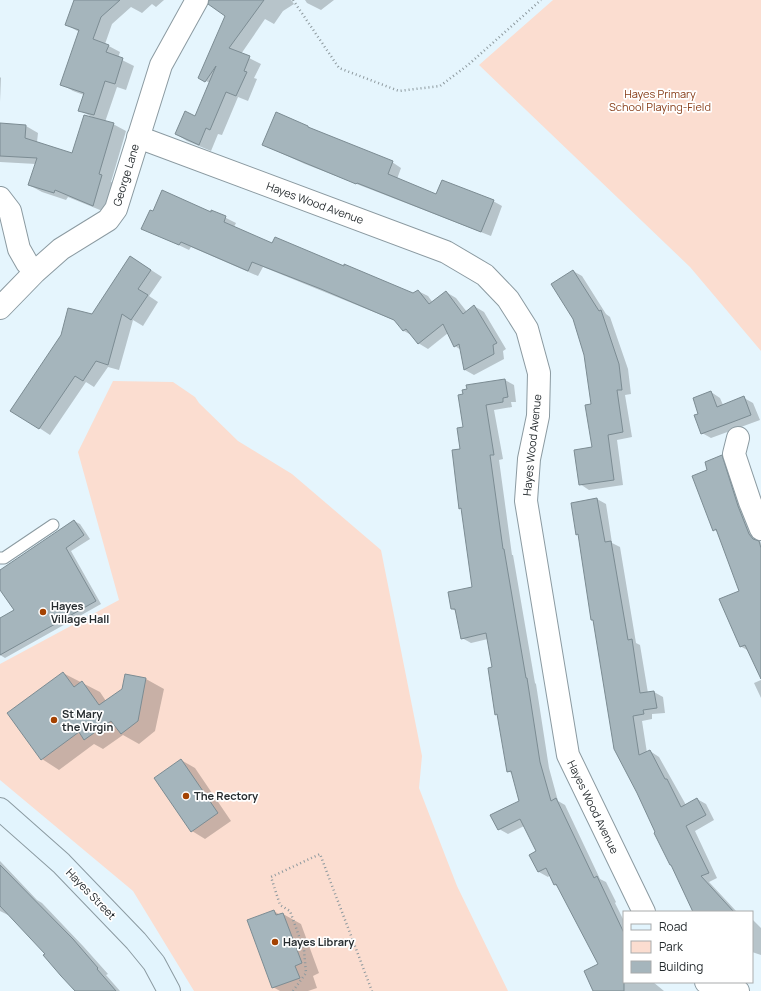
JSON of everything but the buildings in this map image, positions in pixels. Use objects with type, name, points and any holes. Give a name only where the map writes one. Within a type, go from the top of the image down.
[{"type":"main road","name":"Hayes Street","points":[[0,809],[61,863],[136,941],[154,963],[169,991]]},
{"type":"street","name":"George Lane","points":[[0,307],[35,272],[61,249],[108,220],[116,209],[162,65],[197,0]]},
{"type":"street","name":"Hayes Wood Avenue","points":[[138,137],[446,252],[485,275],[508,299],[527,329],[539,373],[538,416],[529,460],[526,501],[568,755],[644,911]]},
{"type":"street","points":[[0,198],[10,211],[20,249],[27,263],[35,272]]},
{"type":"street","points":[[738,438],[734,454],[750,502],[761,529]]},
{"type":"street","points":[[710,983],[738,991]]},
{"type":"lane","points":[[0,558],[4,558],[53,525]]},
{"type":"path","points":[[293,0],[339,68],[399,91],[440,86],[468,65],[541,0]]},
{"type":"path","points":[[293,991],[306,973],[304,950],[290,911],[280,905],[272,877],[320,854],[372,991]]},
{"type":"green space","name":"Hayes Primary School Playing-Field","points":[[553,0],[761,0],[761,351],[690,267],[479,65]]},
{"type":"green space","points":[[113,381],[173,382],[195,397],[199,403],[238,441],[292,474],[381,550],[422,756],[419,788],[457,886],[508,991],[194,991],[133,891],[0,780],[0,664],[119,600],[78,452]]},
{"type":"place","name":"Hayes Village Hall","points":[[43,612]]},
{"type":"place","name":"St Mary the Virgin","points":[[54,720]]},
{"type":"place","name":"The Rectory","points":[[186,796]]},
{"type":"place","name":"Hayes Library","points":[[275,942]]}]
